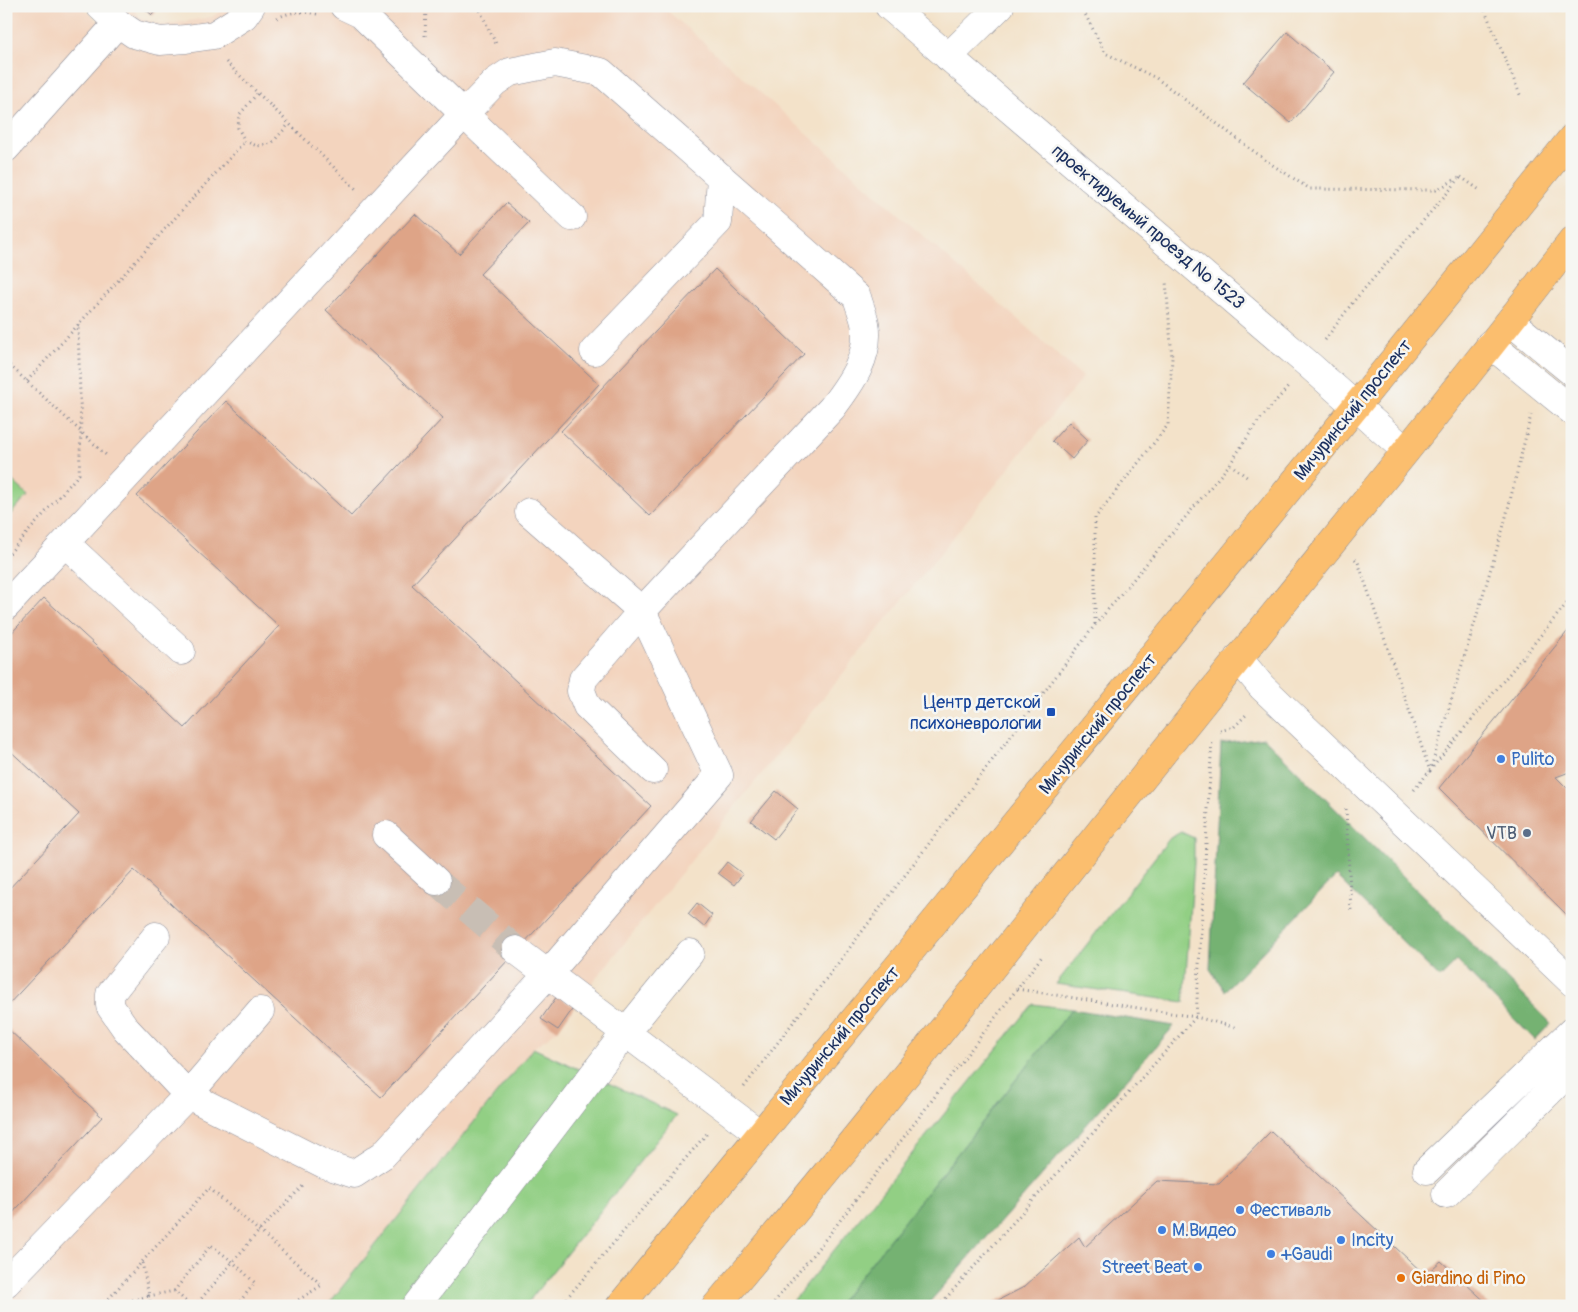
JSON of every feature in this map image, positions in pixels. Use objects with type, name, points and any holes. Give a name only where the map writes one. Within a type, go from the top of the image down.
[{"type":"main road","name":"Мичуринский проспект","points":[[620,1306],[1356,407],[1572,138]]},
{"type":"main road","points":[[716,1306],[808,1197],[1572,240]]},
{"type":"street","points":[[6,148],[109,14],[134,34],[160,41],[214,35],[244,16],[252,6]]},
{"type":"street","name":"проектируемый проезд № 1523","points":[[889,6],[1308,364],[1405,450]]},
{"type":"street","points":[[948,57],[1000,6]]},
{"type":"street","points":[[331,10],[361,14],[572,217]]},
{"type":"street","points":[[6,606],[495,82],[510,72],[555,64],[601,72],[856,297],[865,324],[864,355],[852,382],[832,408],[642,611],[583,679],[581,691],[587,706],[653,770]]},
{"type":"street","points":[[594,351],[718,222],[721,177]]},
{"type":"street","points":[[1510,320],[1572,372]]},
{"type":"street","points":[[1490,344],[1572,411]]},
{"type":"street","points":[[156,936],[110,994],[110,1006],[126,1029],[188,1095],[324,1164],[354,1174],[384,1155],[548,974],[719,775],[642,611],[529,512]]},
{"type":"street","points":[[65,542],[180,651]]},
{"type":"street","points":[[1238,658],[1262,687],[1572,982]]},
{"type":"street","points":[[386,835],[436,881]]},
{"type":"street","points":[[516,950],[760,1134]]},
{"type":"street","points":[[416,1306],[626,1033],[690,953]]},
{"type":"street","points":[[6,1283],[188,1095],[260,1011]]},
{"type":"street","points":[[1428,1170],[1572,1031]]},
{"type":"street","points":[[1446,1194],[1572,1069]]},
{"type":"path","points":[[478,6],[510,72]]},
{"type":"path","points":[[1081,6],[1105,53],[1156,78],[1268,162],[1310,190],[1436,190],[1461,177]]},
{"type":"path","points":[[1483,6],[1521,97]]},
{"type":"path","points":[[275,19],[290,12],[331,10]]},
{"type":"path","points":[[221,56],[257,94],[375,209]]},
{"type":"path","points":[[257,94],[238,115],[238,128],[245,141],[257,146],[272,143],[289,124]]},
{"type":"path","points":[[27,381],[245,141]]},
{"type":"path","points":[[1461,177],[1481,191]]},
{"type":"path","points":[[560,1306],[727,1110],[1095,625],[1230,464],[1256,424],[1308,364],[1353,302],[1461,177]]},
{"type":"path","points":[[1095,625],[1094,518],[1168,425],[1172,358],[1164,241]]},
{"type":"path","points":[[6,557],[79,474],[81,432],[78,324]]},
{"type":"path","points":[[6,362],[128,476]]},
{"type":"path","points":[[1430,771],[1504,525],[1531,414]]},
{"type":"path","points":[[1230,464],[1248,478]]},
{"type":"path","points":[[1358,562],[1430,771]]},
{"type":"path","points":[[1413,792],[1572,597]]},
{"type":"path","points":[[1207,741],[1212,733],[1234,728],[1248,714]]},
{"type":"path","points":[[939,1306],[1196,1017],[1212,733]]},
{"type":"path","points":[[1346,809],[1351,911]]},
{"type":"path","points":[[771,1306],[832,1232],[1047,950]]},
{"type":"path","points":[[1017,989],[1196,1017],[1237,1028]]},
{"type":"path","points":[[174,1291],[194,1306],[324,1164]]},
{"type":"path","points":[[102,1306],[209,1188],[322,1285],[289,1306]]},
{"type":"path","points":[[108,1306],[174,1291],[211,1245],[256,1283],[236,1306]]},
{"type":"path","points":[[142,1261],[151,1306]]},
{"type":"shaded area","points":[[6,6],[81,6],[103,26],[125,6],[130,6],[142,19],[164,25],[212,17],[228,6],[662,6],[1083,377],[580,998],[558,1030],[533,1048],[327,1306],[6,1306]]},
{"type":"green space","points":[[6,475],[28,495],[6,519]]},
{"type":"green space","points":[[1264,738],[1551,1023],[1535,1040],[1457,961],[1440,978],[1336,876],[1225,991],[1210,969],[1221,744]]},
{"type":"green space","points":[[1181,832],[1194,838],[1194,863],[1184,1002],[1056,984],[1170,838]]},
{"type":"green space","points":[[1033,1004],[1072,1009],[837,1306],[789,1306]]},
{"type":"green space","points":[[1072,1009],[1174,1026],[926,1306],[837,1306]]},
{"type":"green space","points":[[533,1048],[677,1115],[525,1306],[327,1306]]},
{"type":"building","points":[[142,6],[159,6],[152,15]]},
{"type":"building","points":[[1287,32],[1334,72],[1291,123],[1243,83]]},
{"type":"building","points":[[506,203],[529,223],[480,274],[599,384],[412,585],[651,806],[381,1097],[134,870],[6,1007],[6,892],[79,814],[6,747],[6,639],[44,598],[185,728],[279,626],[137,496],[226,401],[351,516],[443,418],[326,310],[415,214],[459,254]]},
{"type":"building","points":[[715,269],[804,354],[650,516],[561,431]]},
{"type":"building","points":[[1069,422],[1088,440],[1072,459],[1052,441]]},
{"type":"building","points":[[1572,626],[1572,771],[1556,777],[1572,793],[1572,920],[1439,788]]},
{"type":"building","points":[[776,791],[798,809],[774,839],[751,821]]},
{"type":"building","points":[[727,862],[743,874],[734,885],[718,873]]},
{"type":"building","points":[[697,903],[712,915],[704,927],[688,914]]},
{"type":"building","points":[[557,996],[574,1007],[558,1030],[541,1019]]},
{"type":"building","points":[[8,1029],[102,1117],[6,1220],[6,1031]]},
{"type":"building","name":"Фестиваль","points":[[1271,1131],[1425,1275],[1441,1261],[1490,1306],[987,1306],[1024,1287],[1079,1237],[1085,1247],[1157,1181],[1219,1184]]},
{"type":"tunnel","points":[[436,881],[516,950]]},
{"type":"place","name":"Центр детской психоневрологии","points":[[1051,712]]},
{"type":"place","name":"Pulito","points":[[1501,759]]},
{"type":"place","name":"VTB","points":[[1527,833]]},
{"type":"place","name":"Фестиваль","points":[[1240,1210]]},
{"type":"place","name":"М.Видео","points":[[1162,1230]]},
{"type":"place","name":"Incity","points":[[1341,1240]]},
{"type":"place","name":"+Gaudi","points":[[1271,1254]]},
{"type":"place","name":"Street Beat","points":[[1198,1267]]},
{"type":"place","name":"Giardino di Pino","points":[[1401,1278]]}]
